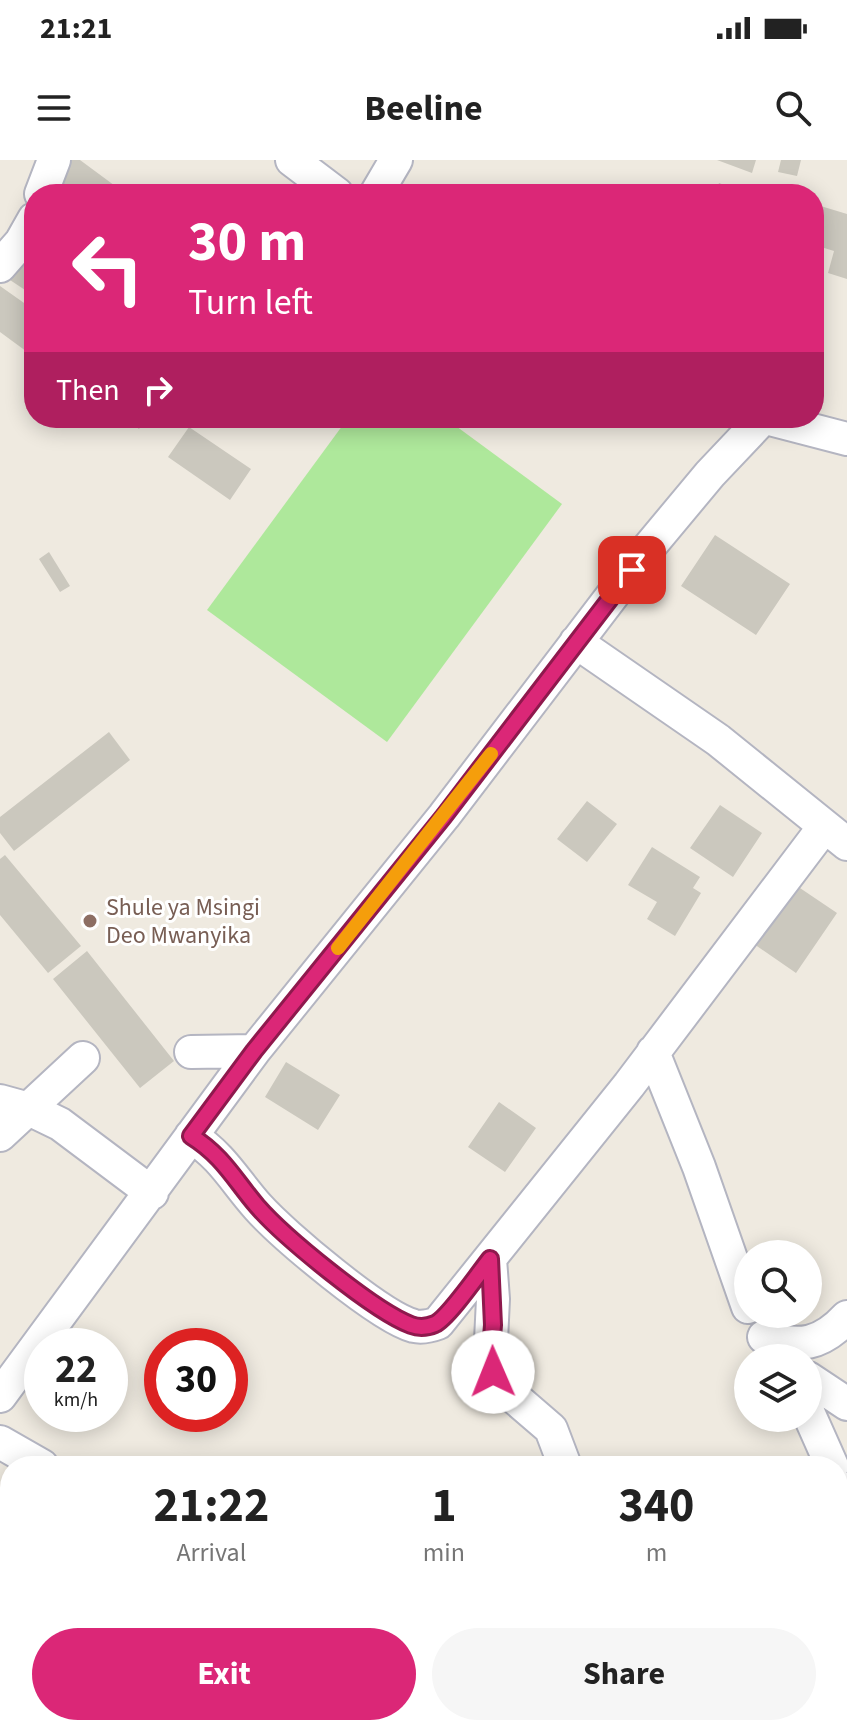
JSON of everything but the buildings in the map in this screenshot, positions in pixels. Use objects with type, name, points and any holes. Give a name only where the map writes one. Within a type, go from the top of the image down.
[{"type":"street","points":[[45,184],[54,160]]},
{"type":"street","points":[[292,160],[324,184]]},
{"type":"street","points":[[382,184],[396,160]]},
{"type":"street","points":[[0,266],[24,237]]},
{"type":"street","points":[[0,1396],[254,1051],[444,816],[650,546],[710,474],[754,428]]},
{"type":"street","points":[[804,428],[847,439]]},
{"type":"street","points":[[191,1136],[210,1148],[257,1206],[296,1242],[377,1305],[412,1325],[426,1327],[441,1321],[653,1052],[836,836],[718,740],[576,642]]},
{"type":"street","points":[[191,1052],[254,1051]]},
{"type":"street","points":[[653,1052],[699,1167],[734,1267]]},
{"type":"street","points":[[0,1135],[14,1105],[83,1058]]},
{"type":"street","points":[[14,1105],[67,1128],[152,1193]]},
{"type":"street","points":[[490,1259],[493,1325],[490,1361],[493,1372],[507,1391],[551,1429],[561,1456]]},
{"type":"street","points":[[779,1344],[806,1343],[823,1338],[847,1317]]},
{"type":"street","points":[[822,1387],[847,1404]]},
{"type":"street","points":[[817,1432],[828,1456]]},
{"type":"street","points":[[0,1442],[24,1456]]},
{"type":"green space","points":[[341,428],[459,428],[562,504],[387,742],[207,610]]},
{"type":"slow traffic","points":[[338,948],[491,754]]},
{"type":"place","name":"Shule ya Msingi Deo Mwanyika","points":[[90,921]]},
{"type":"route","points":[[493,1372],[490,1361],[493,1325],[490,1259],[441,1321],[426,1327],[412,1325],[377,1305],[296,1242],[257,1206],[210,1148],[191,1136],[254,1051],[444,816],[632,570]]}]
